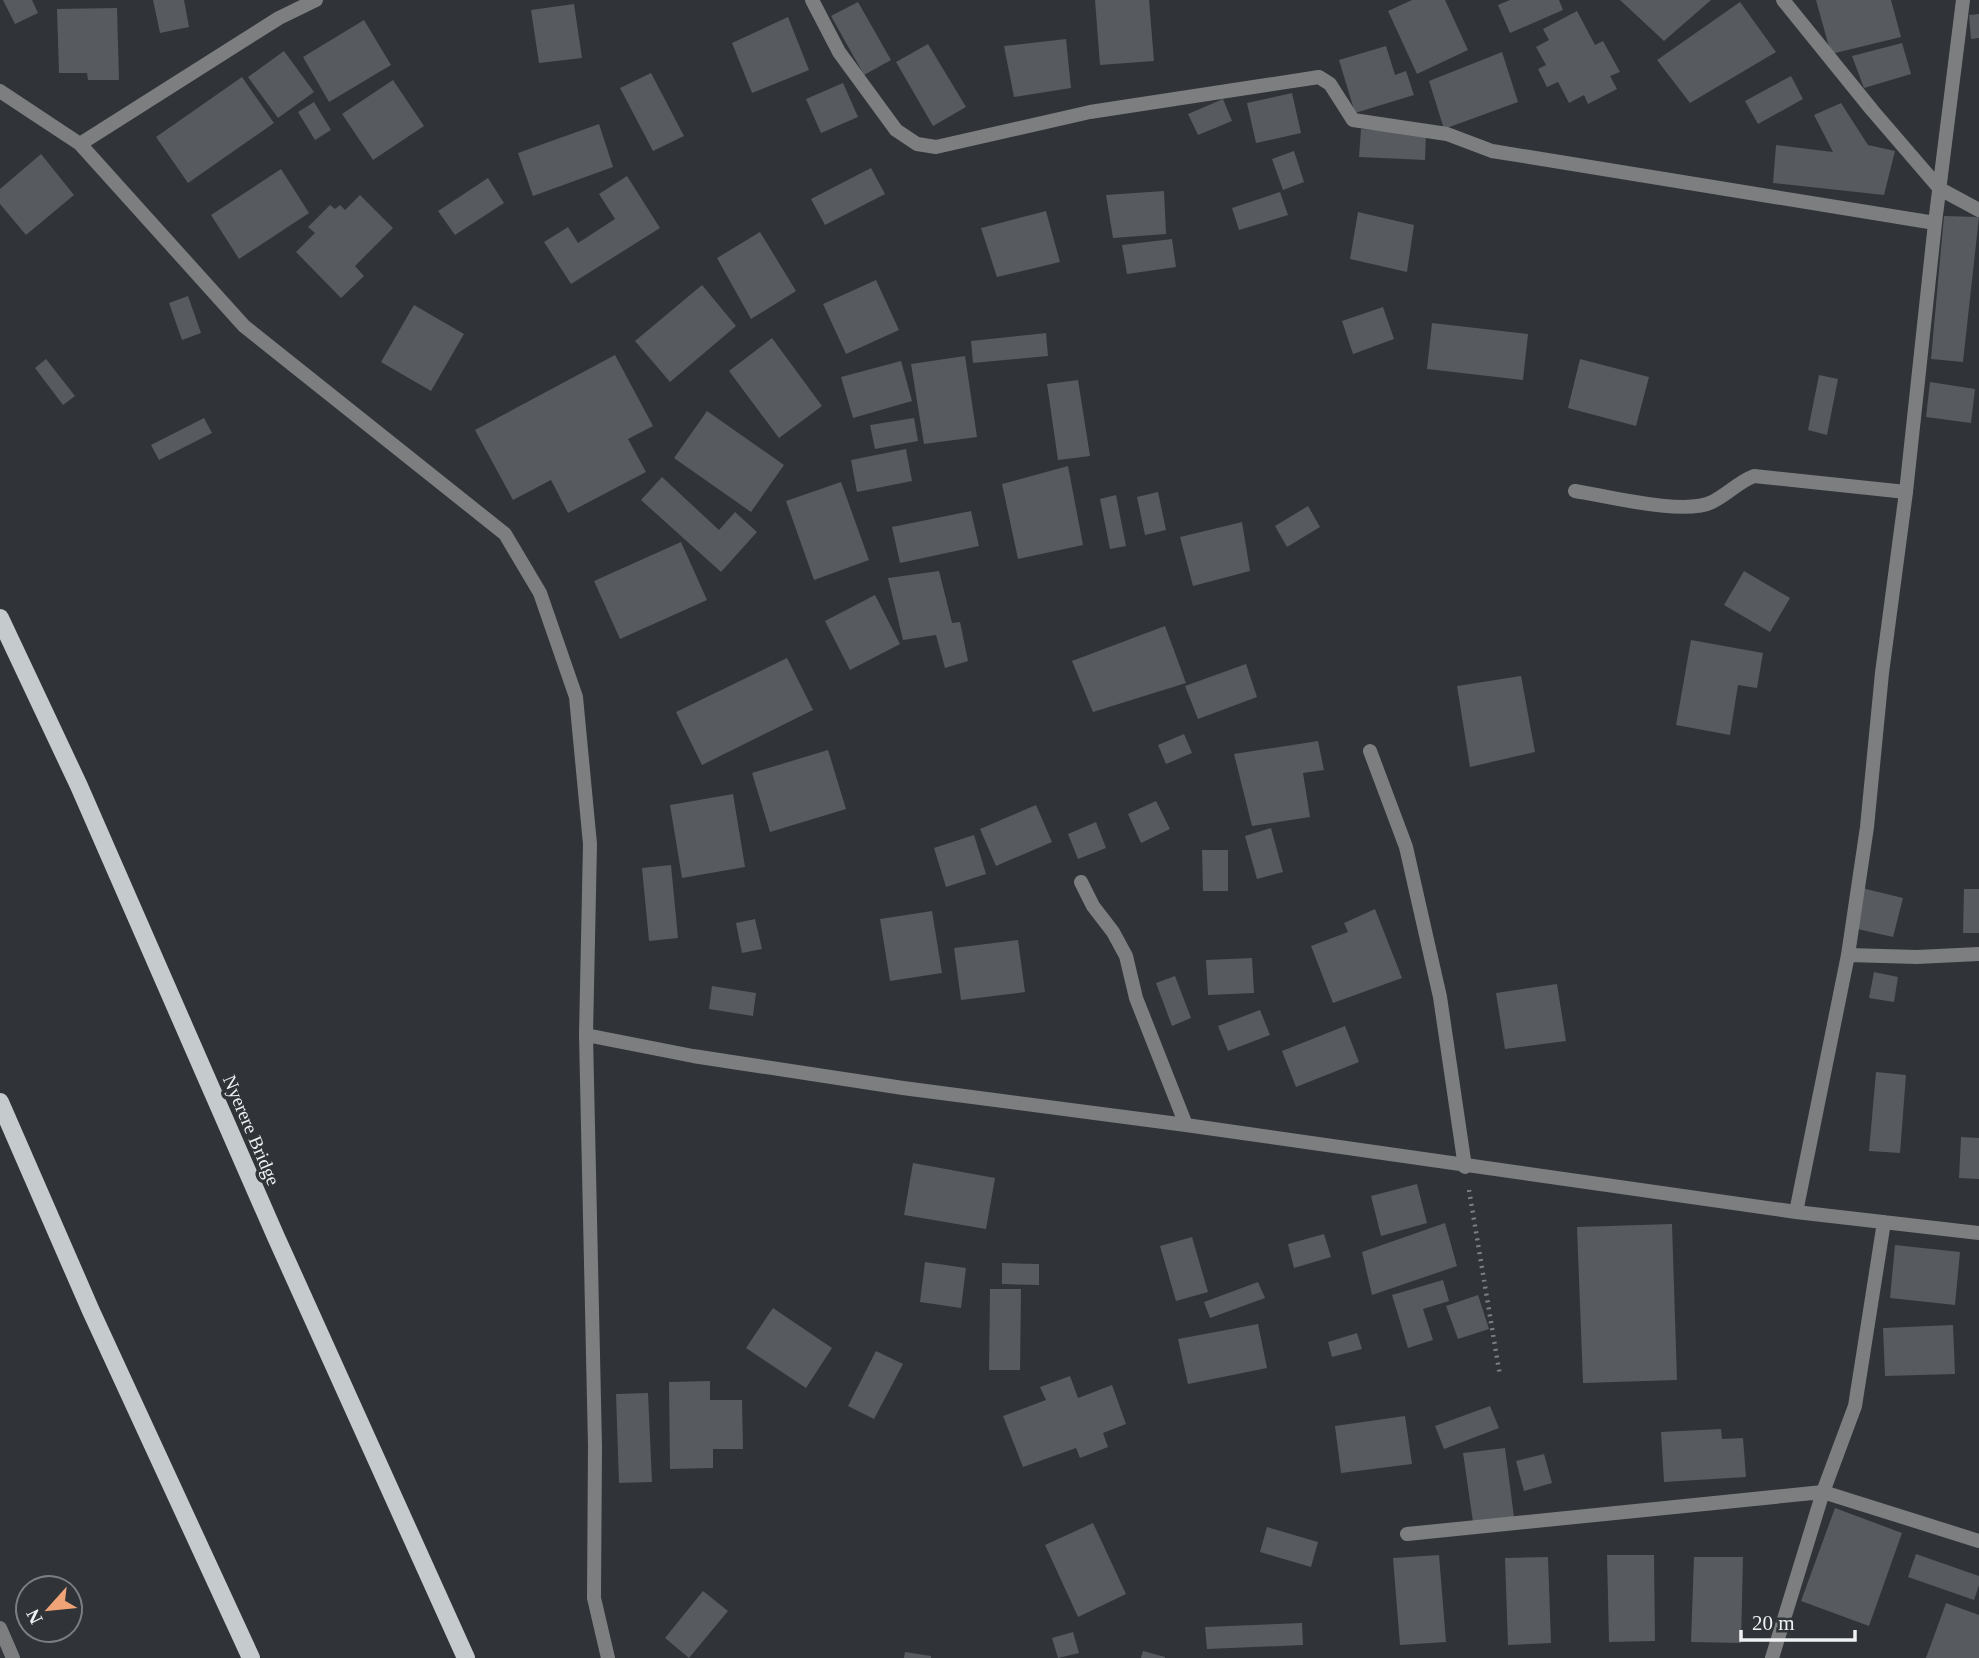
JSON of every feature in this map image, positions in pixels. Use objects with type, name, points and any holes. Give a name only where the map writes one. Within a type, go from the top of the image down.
[{"type":"main road","name":"Nyerere Bridge","points":[[0,618],[79,786],[275,1237],[466,1658]]},
{"type":"main road","points":[[0,1102],[91,1311],[251,1658]]},
{"type":"street","points":[[279,18],[281,0]]},
{"type":"street","points":[[80,144],[279,18],[316,0]]},
{"type":"street","points":[[813,0],[839,52],[895,130],[917,144],[936,147],[1090,112],[1319,77],[1330,84],[1353,120],[1447,134],[1492,151],[1935,223]]},
{"type":"street","points":[[1783,0],[1940,189],[1979,210]]},
{"type":"street","points":[[1796,1212],[1848,955],[1867,827],[1882,673],[1906,492],[1935,223],[1963,0]]},
{"type":"street","points":[[0,90],[80,144],[244,326],[505,534],[540,593],[576,697],[590,844],[586,1035],[595,1434],[594,1598],[608,1658]]},
{"type":"street","points":[[1575,491],[1676,507],[1697,507],[1711,503],[1742,481],[1754,476],[1906,492]]},
{"type":"street","points":[[1370,751],[1406,847],[1440,997],[1465,1167]]},
{"type":"street","points":[[1081,882],[1093,906],[1113,932],[1126,956],[1136,998],[1186,1125]]},
{"type":"street","points":[[1848,955],[1917,957],[1979,954]]},
{"type":"street","points":[[586,1035],[903,1088],[1186,1125],[1465,1167],[1796,1212],[1979,1233]]},
{"type":"street","points":[[1772,1658],[1823,1492],[1855,1406],[1884,1222]]},
{"type":"street","points":[[1407,1534],[1823,1492],[1979,1541]]},
{"type":"street","points":[[0,1628],[13,1658]]},
{"type":"path","points":[[1465,1167],[1500,1376]]},
{"type":"building","points":[[3,0],[32,0],[38,13],[15,24]]},
{"type":"building","points":[[153,0],[184,0],[189,27],[160,33]]},
{"type":"building","points":[[1095,0],[1149,0],[1154,61],[1100,65]]},
{"type":"building","points":[[1412,0],[1445,0],[1468,50],[1417,74],[1388,11]]},
{"type":"building","points":[[1510,0],[1559,0],[1563,10],[1510,33],[1498,5]]},
{"type":"building","points":[[1620,0],[1711,0],[1664,41]]},
{"type":"building","points":[[1816,0],[1891,0],[1901,37],[1831,54]]},
{"type":"building","points":[[858,2],[891,60],[864,75],[831,16]]},
{"type":"building","points":[[1740,2],[1776,52],[1690,103],[1657,60]]},
{"type":"building","points":[[574,4],[582,58],[539,63],[531,10]]},
{"type":"building","points":[[117,8],[119,80],[88,80],[87,73],[59,73],[57,9]]},
{"type":"building","points":[[1577,11],[1595,45],[1603,41],[1620,72],[1610,76],[1617,89],[1588,104],[1584,95],[1569,103],[1558,82],[1547,87],[1538,69],[1546,65],[1536,47],[1549,40],[1543,29]]},
{"type":"building","points":[[1979,14],[1979,38],[1971,39],[1969,15]]},
{"type":"building","points":[[788,17],[809,70],[752,93],[732,43]]},
{"type":"building","points":[[364,20],[391,65],[329,102],[303,57]]},
{"type":"building","points":[[1066,39],[1071,88],[1014,97],[1004,46]]},
{"type":"building","points":[[1902,43],[1911,74],[1864,88],[1852,56]]},
{"type":"building","points":[[928,44],[966,107],[933,126],[896,62]]},
{"type":"building","points":[[1386,46],[1395,75],[1406,71],[1414,95],[1355,113],[1339,60]]},
{"type":"building","points":[[284,51],[314,92],[278,118],[248,77]]},
{"type":"building","points":[[1502,52],[1518,102],[1444,129],[1429,81]]},
{"type":"building","points":[[651,73],[684,136],[653,151],[620,88]]},
{"type":"building","points":[[1791,76],[1803,99],[1758,124],[1745,101]]},
{"type":"building","points":[[242,77],[274,123],[188,183],[156,137]]},
{"type":"building","points":[[393,80],[424,126],[373,160],[342,114]]},
{"type":"building","points":[[843,83],[858,117],[821,133],[806,99]]},
{"type":"building","points":[[1292,93],[1301,133],[1256,143],[1247,103]]},
{"type":"building","points":[[1223,99],[1232,121],[1198,135],[1188,114]]},
{"type":"building","points":[[314,102],[331,130],[315,140],[298,112]]},
{"type":"building","points":[[1841,103],[1868,145],[1895,151],[1884,195],[1773,183],[1776,145],[1833,152],[1814,115]]},
{"type":"building","points":[[599,124],[613,167],[533,196],[518,153]]},
{"type":"building","points":[[1361,129],[1426,133],[1425,160],[1359,157]]},
{"type":"building","points":[[1294,151],[1304,182],[1283,190],[1272,159]]},
{"type":"building","points":[[41,154],[74,195],[26,235],[0,204],[0,189]]},
{"type":"building","points":[[871,168],[885,194],[825,225],[811,199]]},
{"type":"building","points":[[281,169],[309,213],[239,259],[211,215]]},
{"type":"building","points":[[627,176],[660,228],[571,284],[544,242],[568,227],[578,243],[615,219],[599,194]]},
{"type":"building","points":[[488,178],[504,203],[455,235],[438,211]]},
{"type":"building","points":[[1164,191],[1166,234],[1113,238],[1106,195]]},
{"type":"building","points":[[1280,192],[1288,215],[1239,230],[1232,208]]},
{"type":"building","points":[[360,195],[393,228],[355,266],[364,276],[341,298],[296,252],[315,233],[308,227],[330,205],[335,209],[340,205],[345,210]]},
{"type":"building","points":[[1046,211],[1060,262],[997,277],[981,228]]},
{"type":"building","points":[[1358,212],[1414,225],[1407,272],[1350,259]]},
{"type":"building","points":[[1944,216],[1979,217],[1963,362],[1931,359]]},
{"type":"building","points":[[760,232],[796,291],[751,319],[717,258]]},
{"type":"building","points":[[1172,239],[1176,267],[1127,274],[1122,245]]},
{"type":"building","points":[[876,280],[899,330],[846,354],[823,304]]},
{"type":"building","points":[[702,285],[736,326],[670,382],[635,341]]},
{"type":"building","points":[[188,296],[201,333],[182,340],[169,303]]},
{"type":"building","points":[[414,305],[464,334],[431,391],[381,362]]},
{"type":"building","points":[[1383,307],[1394,339],[1353,354],[1342,321]]},
{"type":"building","points":[[1432,323],[1528,334],[1523,380],[1427,369]]},
{"type":"building","points":[[1046,333],[1048,356],[973,363],[971,341]]},
{"type":"building","points":[[772,338],[822,406],[779,438],[729,371]]},
{"type":"building","points":[[615,355],[653,426],[628,439],[646,472],[568,513],[551,480],[513,500],[475,430]]},
{"type":"building","points":[[965,356],[977,437],[924,444],[911,364]]},
{"type":"building","points":[[46,359],[75,396],[63,405],[35,368]]},
{"type":"building","points":[[1580,359],[1649,377],[1636,426],[1568,408]]},
{"type":"building","points":[[901,361],[912,401],[853,418],[841,377]]},
{"type":"building","points":[[1819,375],[1838,379],[1827,435],[1808,430]]},
{"type":"building","points":[[1078,380],[1090,456],[1058,460],[1047,384]]},
{"type":"building","points":[[1930,382],[1975,389],[1971,423],[1926,417]]},
{"type":"building","points":[[707,411],[784,465],[751,512],[674,458]]},
{"type":"building","points":[[204,418],[212,433],[159,460],[151,445]]},
{"type":"building","points":[[914,418],[918,441],[875,449],[870,425]]},
{"type":"building","points":[[906,449],[912,481],[857,492],[851,460]]},
{"type":"building","points":[[1068,466],[1083,545],[1018,559],[1002,484]]},
{"type":"building","points":[[662,477],[719,530],[735,512],[757,532],[721,572],[641,500]]},
{"type":"building","points":[[841,482],[869,560],[814,580],[786,501]]},
{"type":"building","points":[[1158,492],[1166,530],[1145,535],[1137,497]]},
{"type":"building","points":[[1116,495],[1126,546],[1110,549],[1100,499]]},
{"type":"building","points":[[1308,506],[1320,527],[1287,547],[1275,526]]},
{"type":"building","points":[[971,511],[979,546],[900,563],[892,527]]},
{"type":"building","points":[[1242,522],[1250,571],[1193,586],[1180,537]]},
{"type":"building","points":[[681,542],[707,600],[620,639],[594,581]]},
{"type":"building","points":[[939,571],[952,623],[960,622],[968,661],[945,668],[936,635],[903,640],[888,578]]},
{"type":"building","points":[[1744,571],[1790,598],[1770,632],[1724,605]]},
{"type":"building","points":[[875,595],[900,644],[850,670],[825,621]]},
{"type":"building","points":[[1165,626],[1186,683],[1093,712],[1072,661]]},
{"type":"building","points":[[1691,640],[1763,653],[1757,688],[1738,685],[1730,735],[1676,725]]},
{"type":"building","points":[[787,658],[813,710],[702,765],[676,712]]},
{"type":"building","points":[[1246,664],[1257,697],[1198,719],[1185,686]]},
{"type":"building","points":[[1521,676],[1535,752],[1470,767],[1457,686]]},
{"type":"building","points":[[1184,734],[1192,753],[1166,764],[1158,745]]},
{"type":"building","points":[[1318,741],[1324,770],[1303,773],[1310,817],[1252,826],[1234,754]]},
{"type":"building","points":[[828,750],[846,809],[770,832],[752,773]]},
{"type":"building","points":[[733,794],[745,867],[682,878],[670,805]]},
{"type":"building","points":[[1156,801],[1170,829],[1141,843],[1128,814]]},
{"type":"building","points":[[1036,805],[1052,842],[996,866],[980,829]]},
{"type":"building","points":[[1096,822],[1106,848],[1078,859],[1068,834]]},
{"type":"building","points":[[1271,828],[1283,872],[1257,879],[1245,836]]},
{"type":"building","points":[[974,835],[986,874],[946,887],[934,848]]},
{"type":"building","points":[[1202,850],[1228,850],[1228,891],[1203,891]]},
{"type":"building","points":[[671,865],[678,938],[649,941],[642,868]]},
{"type":"building","points":[[1862,888],[1903,898],[1893,937],[1853,928]]},
{"type":"building","points":[[1964,889],[1979,889],[1979,933],[1963,933]]},
{"type":"building","points":[[1375,909],[1402,978],[1333,1003],[1311,946],[1348,932],[1344,923]]},
{"type":"building","points":[[932,911],[942,973],[890,981],[880,919]]},
{"type":"building","points":[[755,919],[762,949],[742,953],[736,923]]},
{"type":"building","points":[[1018,940],[1025,992],[961,1000],[954,948]]},
{"type":"building","points":[[1252,958],[1254,993],[1208,995],[1206,960]]},
{"type":"building","points":[[1874,972],[1898,977],[1894,1002],[1869,998]]},
{"type":"building","points":[[1175,976],[1191,1018],[1172,1026],[1156,983]]},
{"type":"building","points":[[1557,984],[1566,1041],[1505,1049],[1496,993]]},
{"type":"building","points":[[712,986],[756,993],[753,1016],[709,1009]]},
{"type":"building","points":[[1260,1010],[1270,1035],[1228,1051],[1218,1026]]},
{"type":"building","points":[[1345,1026],[1359,1062],[1296,1087],[1282,1051]]},
{"type":"building","points":[[1876,1072],[1906,1075],[1900,1153],[1869,1151]]},
{"type":"building","points":[[1961,1137],[1979,1138],[1979,1179],[1959,1178]]},
{"type":"building","points":[[913,1163],[995,1178],[986,1229],[904,1215]]},
{"type":"building","points":[[1417,1184],[1427,1223],[1381,1236],[1371,1196]]},
{"type":"building","points":[[1445,1223],[1457,1266],[1372,1295],[1362,1252]]},
{"type":"building","points":[[1672,1224],[1677,1380],[1583,1383],[1577,1227]]},
{"type":"building","points":[[1324,1234],[1331,1257],[1294,1268],[1288,1244]]},
{"type":"building","points":[[1192,1237],[1208,1292],[1176,1301],[1160,1246]]},
{"type":"building","points":[[1895,1245],[1960,1252],[1955,1305],[1890,1298]]},
{"type":"building","points":[[925,1262],[966,1268],[961,1308],[920,1302]]},
{"type":"building","points":[[1002,1263],[1039,1264],[1039,1285],[1002,1284]]},
{"type":"building","points":[[1443,1280],[1449,1301],[1423,1309],[1433,1340],[1408,1348],[1392,1295]]},
{"type":"building","points":[[1258,1282],[1265,1298],[1210,1318],[1204,1302]]},
{"type":"building","points":[[990,1289],[1021,1289],[1020,1370],[989,1370]]},
{"type":"building","points":[[1478,1295],[1489,1329],[1458,1339],[1446,1306]]},
{"type":"building","points":[[773,1308],[832,1348],[806,1388],[746,1348]]},
{"type":"building","points":[[1258,1324],[1267,1368],[1188,1384],[1178,1339]]},
{"type":"building","points":[[1953,1325],[1955,1374],[1885,1376],[1883,1328]]},
{"type":"building","points":[[1357,1333],[1362,1349],[1332,1357],[1328,1342]]},
{"type":"building","points":[[876,1351],[903,1364],[874,1419],[848,1406]]},
{"type":"building","points":[[1070,1376],[1078,1398],[1112,1385],[1126,1424],[1103,1433],[1108,1447],[1080,1458],[1076,1448],[1023,1467],[1003,1416],[1046,1400],[1040,1387]]},
{"type":"building","points":[[710,1381],[710,1400],[742,1400],[743,1449],[713,1449],[713,1468],[670,1469],[669,1382]]},
{"type":"building","points":[[648,1393],[652,1482],[619,1483],[616,1394]]},
{"type":"building","points":[[1490,1406],[1499,1428],[1444,1449],[1435,1426]]},
{"type":"building","points":[[1405,1416],[1412,1464],[1341,1473],[1335,1426]]},
{"type":"building","points":[[1721,1429],[1722,1439],[1743,1438],[1746,1477],[1664,1482],[1661,1432]]},
{"type":"building","points":[[1505,1448],[1514,1517],[1473,1522],[1463,1453]]},
{"type":"building","points":[[1544,1454],[1552,1483],[1524,1491],[1516,1461]]},
{"type":"building","points":[[1835,1508],[1902,1533],[1869,1626],[1801,1601]]},
{"type":"building","points":[[1093,1523],[1126,1594],[1078,1617],[1045,1545]]},
{"type":"building","points":[[1267,1527],[1318,1542],[1311,1567],[1260,1552]]},
{"type":"building","points":[[1916,1554],[1979,1576],[1974,1600],[1908,1577]]},
{"type":"building","points":[[1439,1555],[1446,1642],[1400,1645],[1393,1558]]},
{"type":"building","points":[[1607,1555],[1654,1555],[1655,1641],[1609,1642]]},
{"type":"building","points":[[1548,1557],[1551,1643],[1508,1645],[1505,1558]]},
{"type":"building","points":[[1694,1557],[1743,1557],[1741,1643],[1691,1642]]},
{"type":"building","points":[[703,1591],[728,1611],[689,1658],[665,1638]]},
{"type":"building","points":[[1946,1603],[1979,1615],[1979,1658],[1926,1658]]},
{"type":"building","points":[[1302,1623],[1303,1645],[1207,1649],[1205,1627]]},
{"type":"building","points":[[1073,1632],[1079,1653],[1058,1658],[1052,1638]]},
{"type":"building","points":[[1143,1651],[1165,1657],[1165,1658],[1141,1658]]},
{"type":"building","points":[[905,1652],[931,1656],[931,1658],[904,1658]]}]
